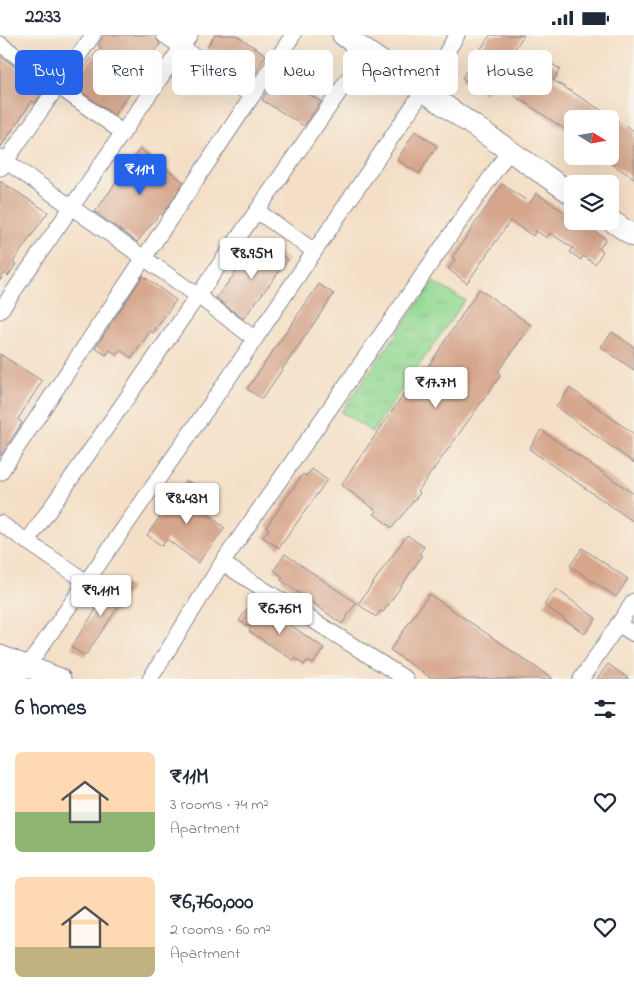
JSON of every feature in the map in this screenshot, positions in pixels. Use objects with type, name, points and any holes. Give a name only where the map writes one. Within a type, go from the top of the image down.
[{"type":"street","points":[[82,50],[92,35]]},
{"type":"street","points":[[164,35],[252,97]]},
{"type":"street","points":[[0,311],[190,35]]},
{"type":"street","points":[[0,473],[294,35]]},
{"type":"street","points":[[343,35],[364,50]]},
{"type":"street","points":[[448,50],[457,35]]},
{"type":"street","points":[[0,44],[15,55]]},
{"type":"street","points":[[27,543],[343,87]]},
{"type":"street","points":[[51,95],[2,162],[72,206],[255,339]]},
{"type":"street","points":[[70,95],[123,133]]},
{"type":"street","points":[[20,675],[255,339],[420,95]]},
{"type":"street","points":[[429,95],[564,189]]},
{"type":"street","points":[[150,679],[222,563],[509,151]]},
{"type":"street","points":[[257,211],[314,251]]},
{"type":"street","points":[[619,226],[634,236]]},
{"type":"street","points":[[0,523],[85,581]]},
{"type":"street","points":[[222,563],[406,679]]},
{"type":"street","points":[[581,679],[634,601]]},
{"type":"street","points":[[618,624],[634,634]]},
{"type":"street","points":[[0,656],[20,675]]},
{"type":"street","points":[[0,673],[60,679]]},
{"type":"green space","points":[[433,282],[465,300],[372,432],[341,412]]},
{"type":"building","points":[[104,35],[155,35],[160,44],[156,50],[99,50],[101,47],[98,45]]},
{"type":"building","points":[[215,35],[236,35],[265,54],[265,57],[255,74],[255,50],[211,50],[207,47]]},
{"type":"building","points":[[490,35],[524,35],[514,50],[480,50]]},
{"type":"building","points":[[0,56],[15,67],[15,95],[40,95],[35,103],[32,101],[0,148]]},
{"type":"building","points":[[93,57],[93,95],[128,95],[114,115],[83,93],[83,69]]},
{"type":"building","points":[[552,64],[560,69],[553,80],[601,110],[564,110],[564,129],[515,96],[552,95]]},
{"type":"building","points":[[468,69],[468,82],[462,78]]},
{"type":"building","points":[[265,95],[310,95],[321,102],[304,126],[262,100]]},
{"type":"building","points":[[619,122],[634,131],[634,178],[613,165],[619,165]]},
{"type":"building","points":[[415,131],[437,146],[419,174],[397,160]]},
{"type":"building","points":[[140,149],[184,182],[162,215],[160,213],[137,242],[95,212]]},
{"type":"building","points":[[0,181],[48,212],[13,262],[16,264],[8,276],[5,273],[0,281]]},
{"type":"building","points":[[502,184],[530,203],[536,193],[564,212],[564,230],[592,230],[606,239],[599,249],[603,251],[595,264],[583,256],[581,260],[570,252],[573,248],[550,233],[547,238],[536,231],[533,236],[510,221],[467,283],[448,269],[455,260],[452,258]]},
{"type":"building","points":[[257,245],[268,253],[272,248],[288,260],[243,319],[216,298]]},
{"type":"building","points":[[143,276],[176,300],[153,333],[150,331],[132,358],[120,350],[117,355],[110,350],[106,355],[95,348]]},
{"type":"building","points":[[319,284],[334,294],[262,399],[247,389]]},
{"type":"building","points":[[479,289],[531,325],[498,372],[501,375],[418,491],[420,493],[392,528],[374,514],[377,511],[341,485],[422,368],[426,370]]},
{"type":"building","points":[[612,332],[634,347],[634,370],[601,347]]},
{"type":"building","points":[[0,354],[42,381],[18,419],[22,423],[0,456]]},
{"type":"building","points":[[570,388],[634,434],[634,463],[556,407]]},
{"type":"building","points":[[541,430],[634,494],[634,522],[529,449]]},
{"type":"building","points":[[312,469],[327,480],[279,548],[263,537],[269,529],[266,527],[303,474],[306,476]]},
{"type":"building","points":[[186,480],[200,490],[192,502],[225,528],[198,563],[167,539],[162,546],[147,535]]},
{"type":"building","points":[[407,535],[424,547],[419,554],[422,556],[383,612],[380,611],[376,617],[358,604]]},
{"type":"building","points":[[582,548],[628,579],[616,597],[570,566]]},
{"type":"building","points":[[285,554],[356,603],[342,624],[281,580],[283,577],[274,570]]},
{"type":"building","points":[[117,578],[131,588],[85,656],[71,647]]},
{"type":"building","points":[[556,589],[596,618],[585,634],[544,605]]},
{"type":"building","points":[[429,594],[553,679],[432,679],[390,650]]},
{"type":"building","points":[[253,600],[324,648],[313,664],[307,661],[304,665],[295,658],[294,661],[249,631],[251,628],[239,621]]},
{"type":"building","points":[[608,664],[629,679],[597,679]]}]
